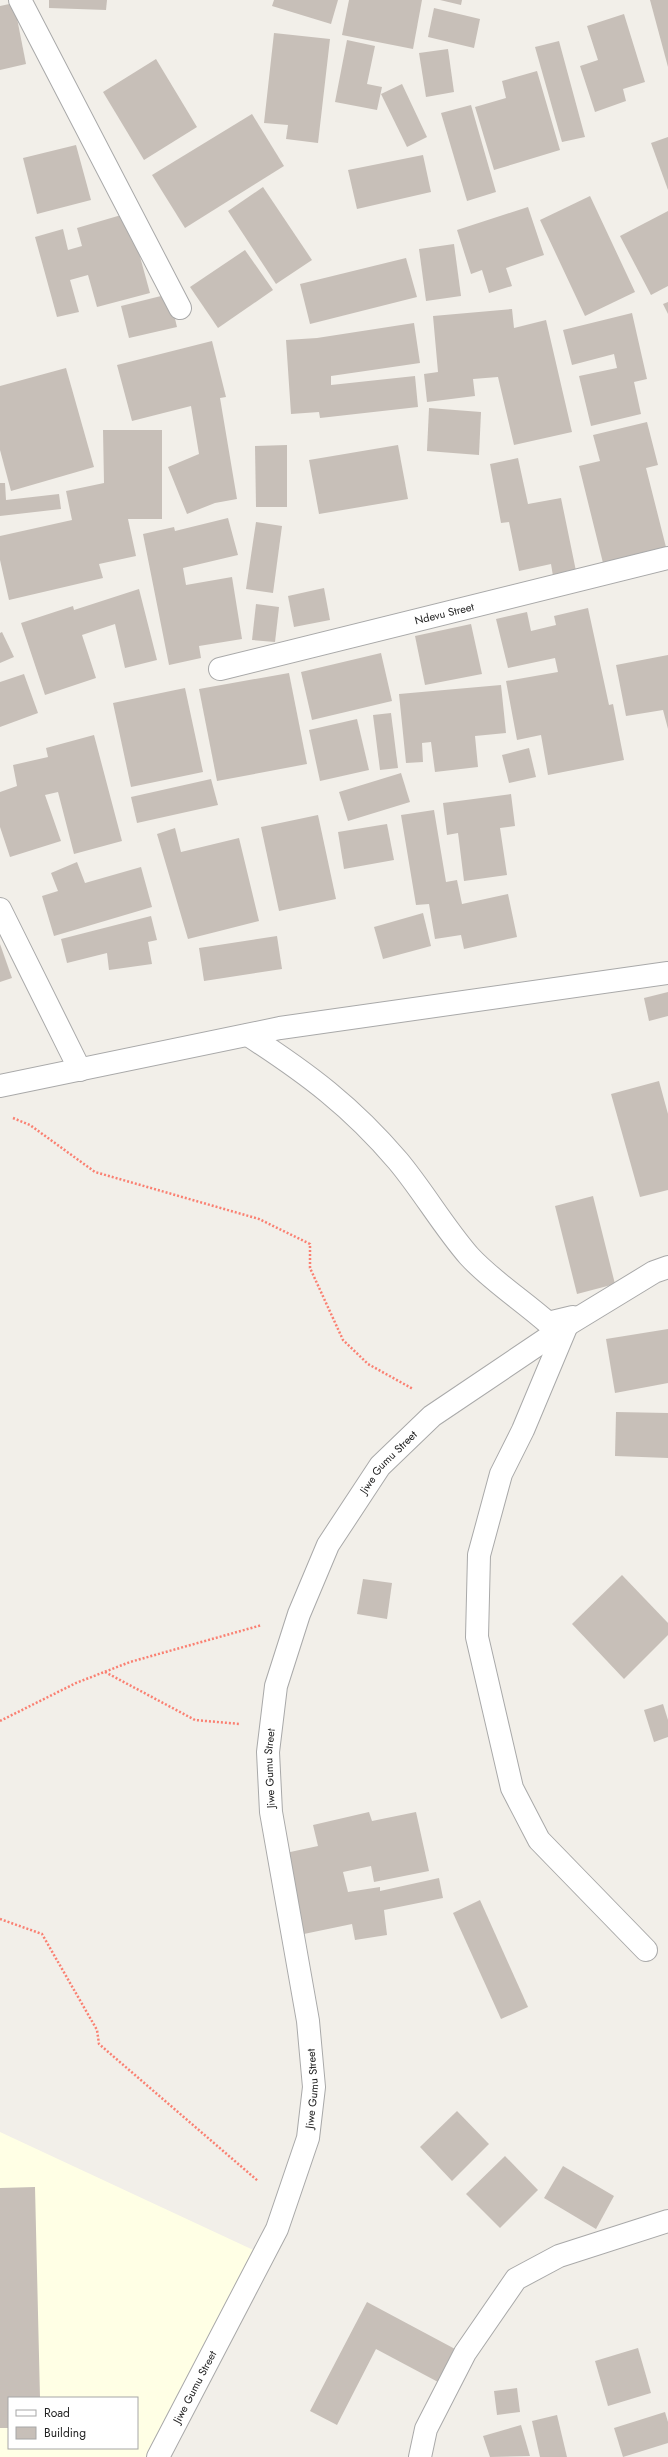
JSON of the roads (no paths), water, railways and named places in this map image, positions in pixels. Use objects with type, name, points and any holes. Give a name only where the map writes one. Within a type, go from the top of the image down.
[{"type":"street","points":[[20,0],[180,308]]},
{"type":"street","name":"Ndevu Street","points":[[220,669],[668,558]]},
{"type":"street","points":[[0,909],[80,1070]]},
{"type":"street","points":[[0,1086],[288,1027],[668,973]]},
{"type":"street","points":[[248,1035],[305,1072],[343,1103],[399,1163],[444,1225],[470,1256],[500,1284],[548,1323],[575,1319]]},
{"type":"street","name":"Jiwe Gumu Street","points":[[158,2457],[277,2229],[308,2138],[314,2087],[308,2021],[271,1812],[268,1752],[276,1686],[299,1614],[328,1544],[380,1466],[432,1416],[575,1319],[654,1272],[668,1267]]},
{"type":"street","points":[[575,1319],[501,1474],[478,1555],[477,1637],[512,1788],[540,1840],[646,1950]]},
{"type":"street","points":[[420,2457],[426,2429],[465,2353],[516,2279],[559,2256],[668,2221]]}]
